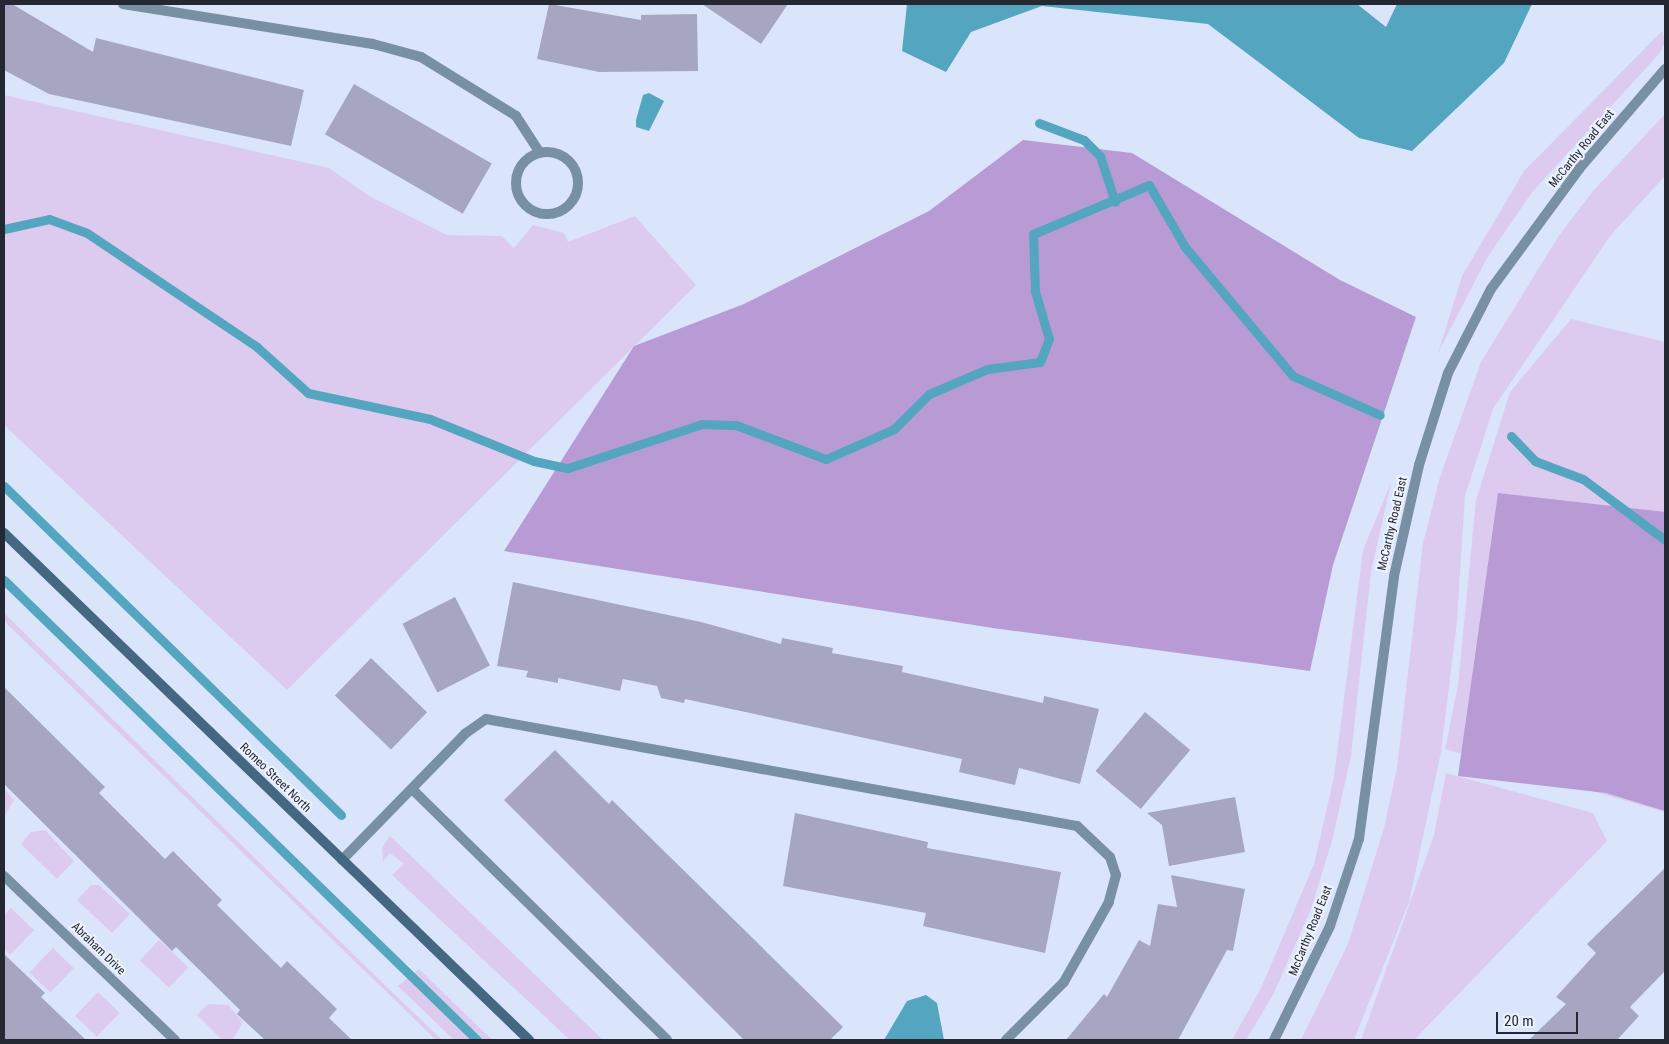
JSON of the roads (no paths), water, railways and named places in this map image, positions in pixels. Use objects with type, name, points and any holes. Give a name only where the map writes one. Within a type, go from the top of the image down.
[{"type":"main road","name":"Romeo Street North","points":[[4,533],[529,1040]]},
{"type":"street","points":[[123,4],[373,44],[420,57],[516,116],[540,153]]},
{"type":"street","name":"McCarthy Road East","points":[[1274,1040],[1330,926],[1359,839],[1394,576],[1419,464],[1448,373],[1491,289],[1579,169],[1665,69]]},
{"type":"street","points":[[540,153],[560,154],[575,168],[578,188],[560,212],[531,210],[518,193],[523,164],[540,153]]},
{"type":"street","points":[[342,860],[413,790],[466,733],[493,719],[1077,826],[1110,857],[1116,875],[1109,902],[1064,982],[1006,1040]]},
{"type":"street","points":[[413,790],[667,1040]]},
{"type":"street","name":"Abraham Drive","points":[[4,876],[175,1040]]},
{"type":"water","points":[[907,4],[1357,4],[1386,27],[1397,4],[1532,4],[1504,63],[1412,151],[1359,138],[1208,24],[1042,6],[971,32],[946,72],[902,51]]},
{"type":"water","points":[[649,93],[664,101],[649,131],[636,127],[636,120],[643,95]]},
{"type":"water","points":[[926,995],[937,1003],[944,1040],[884,1040],[907,1001]]},
{"type":"waterway","points":[[1039,123],[1084,140],[1100,156],[1115,202]]},
{"type":"waterway","points":[[4,229],[49,219],[87,233],[257,347],[308,393],[430,419],[534,461],[568,468],[702,424],[736,425],[826,459],[894,429],[929,394],[987,369],[1040,362],[1049,339],[1035,291],[1033,234],[1149,185],[1185,247],[1293,376],[1380,415]]},
{"type":"waterway","points":[[1511,436],[1535,461],[1583,479],[1665,540]]},
{"type":"waterway","points":[[4,486],[341,815]]},
{"type":"waterway","points":[[4,580],[477,1040]]}]
